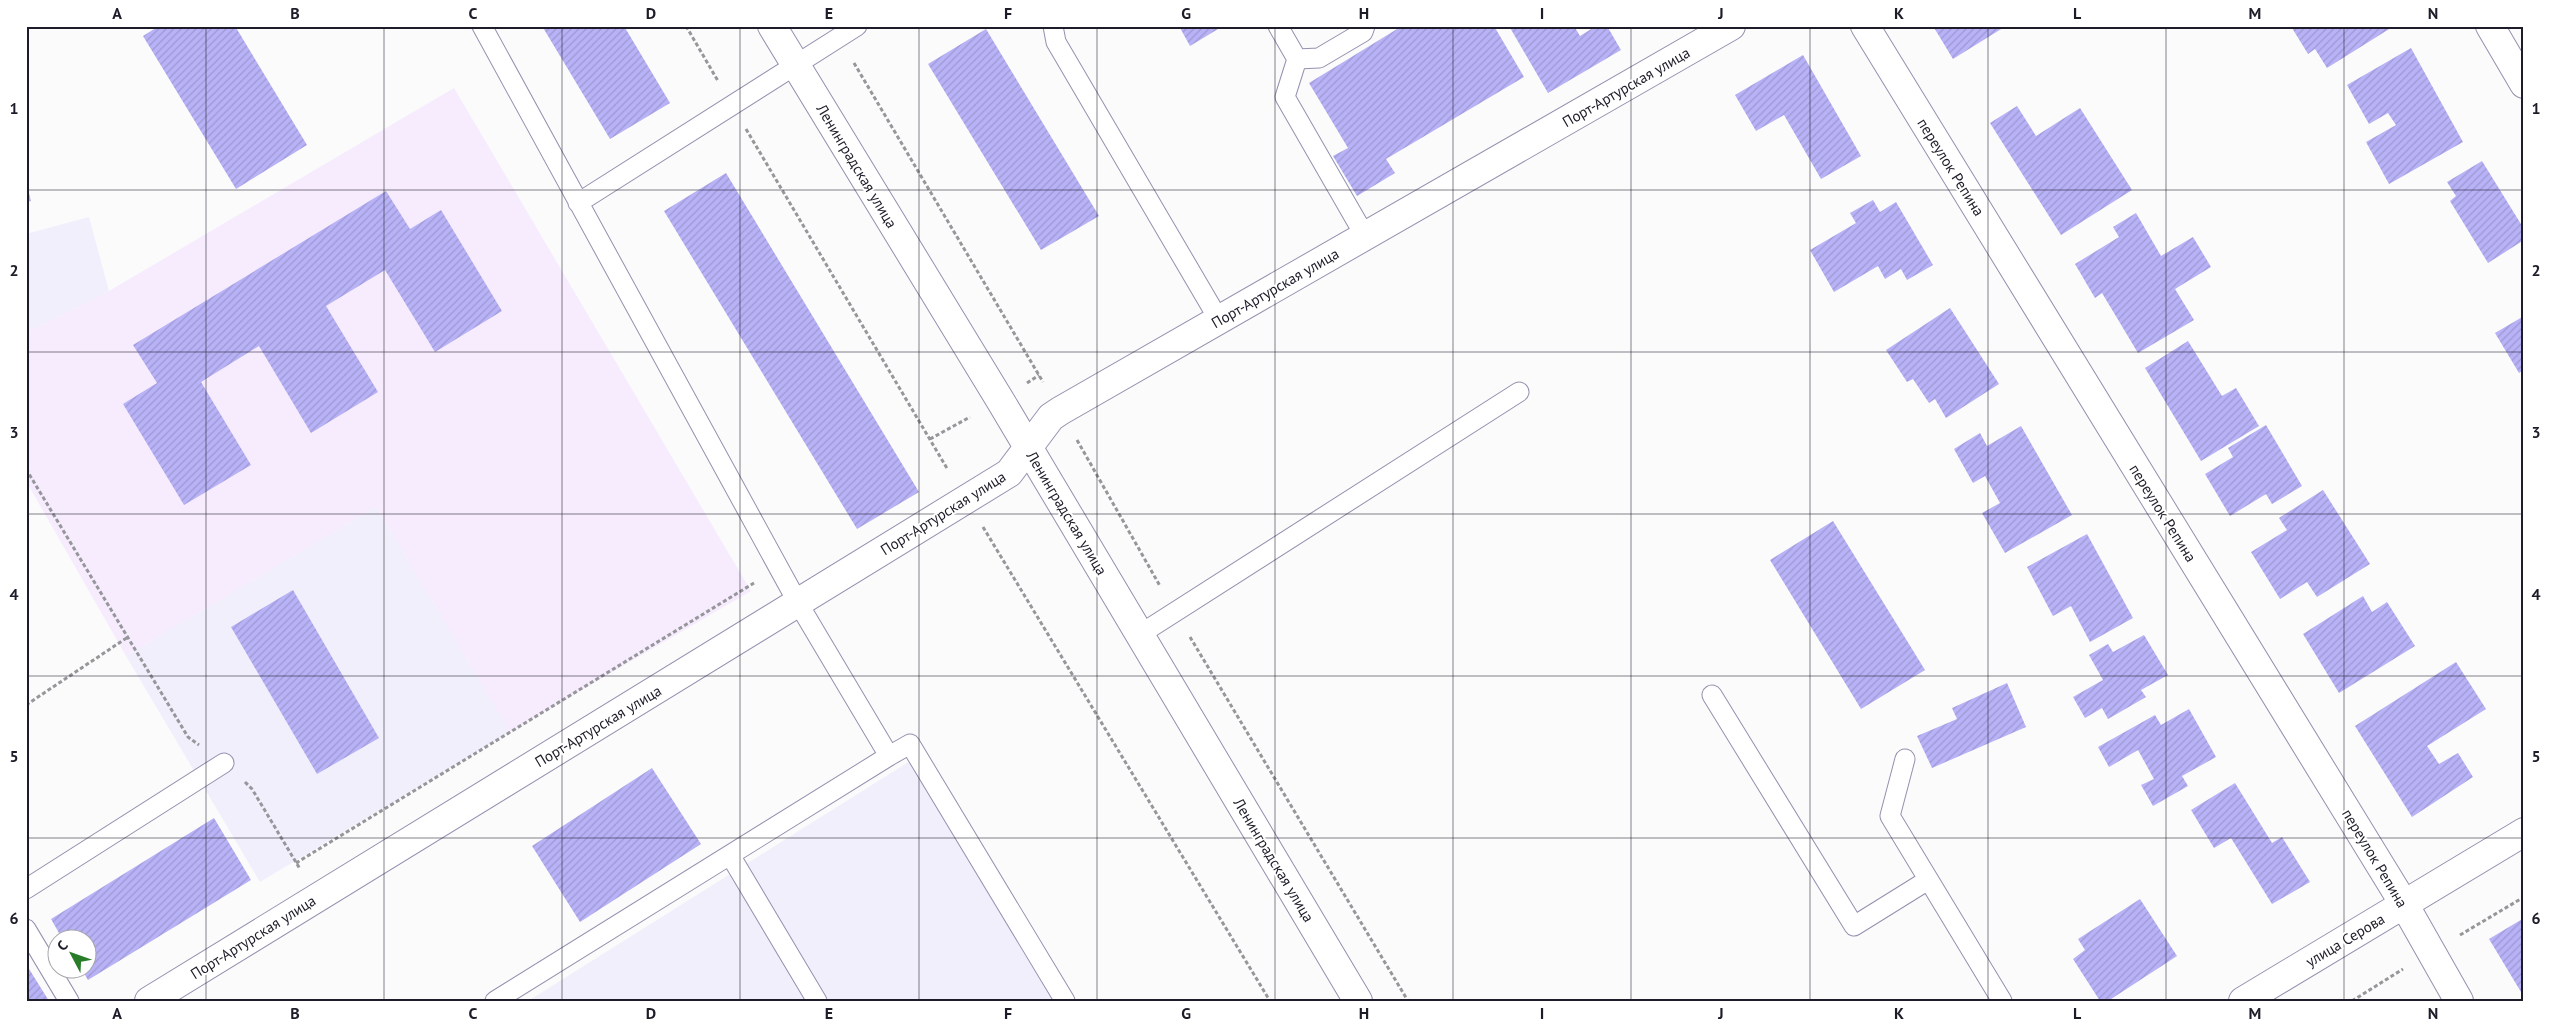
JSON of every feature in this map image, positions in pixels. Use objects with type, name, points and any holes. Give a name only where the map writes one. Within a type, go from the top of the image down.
[{"type":"street","name":"Ленинградская улица","points":[[772,26],[1028,446],[1358,1001]]},
{"type":"street","name":"Порт-Артурская улица","points":[[149,1001],[1009,473],[1028,446],[1052,417],[1060,411],[1731,26]]},
{"type":"street","name":"переулок Репина","points":[[1865,26],[2404,904],[2459,1001]]},
{"type":"street","points":[[2490,26],[2524,84]]},
{"type":"street","name":"улица Серова","points":[[2243,1001],[2524,832]]},
{"type":"lane","points":[[482,26],[798,603],[889,756]]},
{"type":"lane","points":[[578,202],[857,26]]},
{"type":"lane","points":[[1053,26],[1056,42],[1219,320]]},
{"type":"lane","points":[[1278,26],[1297,60],[1285,97],[1365,236]]},
{"type":"lane","points":[[1297,60],[1319,58],[1363,32],[1366,26]]},
{"type":"lane","points":[[1139,635],[1519,392]]},
{"type":"lane","points":[[1712,696],[1854,926],[1928,880]]},
{"type":"lane","points":[[495,1001],[910,744],[1065,1001]]},
{"type":"lane","points":[[1905,759],[1890,816],[2002,1001]]},
{"type":"lane","points":[[26,888],[224,762]]},
{"type":"lane","points":[[730,854],[817,1001]]},
{"type":"lane","points":[[26,929],[69,1001]]},
{"type":"path","points":[[838,38],[1060,411],[1175,612],[1408,1001]]},
{"type":"path","points":[[26,469],[188,737],[224,762],[252,789],[317,898]]},
{"type":"path","points":[[296,862],[779,568]]},
{"type":"path","points":[[26,705],[128,637]]},
{"type":"shaded area","points":[[454,88],[751,591],[510,732],[376,507],[126,656],[26,481],[26,333],[109,291]]},
{"type":"shaded area","points":[[89,217],[109,291],[26,333],[26,234]]},
{"type":"shaded area","points":[[376,507],[510,732],[260,882],[126,656]]},
{"type":"shaded area","points":[[918,756],[1071,1001],[528,1001]]},
{"type":"building","points":[[159,26],[235,26],[307,145],[236,189],[143,36]]},
{"type":"building","points":[[542,26],[624,26],[670,103],[610,139]]},
{"type":"building","points":[[1179,26],[1223,26],[1190,46]]},
{"type":"building","points":[[1402,26],[1494,26],[1524,77],[1386,159],[1395,173],[1357,196],[1333,156],[1348,148],[1309,83]]},
{"type":"building","points":[[1509,26],[1574,26],[1580,36],[1596,26],[1607,26],[1621,50],[1548,93]]},
{"type":"building","points":[[1933,26],[2006,26],[1953,59]]},
{"type":"building","points":[[2294,26],[2394,26],[2327,68],[2315,49],[2308,54],[2292,28]]},
{"type":"building","points":[[986,29],[1099,216],[1041,250],[928,64]]},
{"type":"building","points":[[2411,48],[2463,142],[2389,184],[2366,142],[2396,125],[2388,113],[2369,124],[2347,85]]},
{"type":"building","points":[[1803,55],[1861,156],[1821,179],[1784,115],[1756,131],[1735,95]]},
{"type":"building","points":[[2017,106],[2036,136],[2080,108],[2132,190],[2061,235],[1990,123]]},
{"type":"building","points":[[2482,161],[2524,229],[2524,240],[2488,263],[2450,201],[2456,196],[2447,182]]},
{"type":"building","points":[[726,173],[919,492],[857,529],[664,211]]},
{"type":"building","points":[[26,182],[31,201],[26,202]]},
{"type":"building","points":[[386,191],[410,229],[441,210],[502,311],[435,352],[385,270],[326,306],[378,392],[311,433],[259,346],[201,382],[251,465],[184,505],[123,404],[157,383],[133,345]]},
{"type":"building","points":[[1873,200],[1880,212],[1896,202],[1933,265],[1907,280],[1901,269],[1885,279],[1878,266],[1834,292],[1810,250],[1856,223],[1850,213]]},
{"type":"building","points":[[2136,213],[2161,256],[2193,237],[2211,267],[2175,289],[2194,320],[2138,353],[2102,293],[2095,298],[2075,264],[2119,237],[2113,227]]},
{"type":"building","points":[[1950,308],[1999,384],[1946,418],[1935,399],[1929,403],[1913,379],[1907,382],[1886,350]]},
{"type":"building","points":[[2524,316],[2524,370],[2519,373],[2495,333]]},
{"type":"building","points":[[2188,341],[2222,396],[2236,388],[2259,426],[2201,461],[2145,368]]},
{"type":"building","points":[[2266,425],[2302,486],[2272,504],[2266,494],[2230,516],[2205,474],[2233,457],[2228,448]]},
{"type":"building","points":[[2021,426],[2072,515],[2005,553],[1982,513],[2000,503],[1985,476],[1973,483],[1954,449],[1980,433],[1987,446]]},
{"type":"building","points":[[2323,490],[2370,564],[2317,597],[2307,582],[2280,599],[2251,552],[2287,530],[2279,518]]},
{"type":"building","points":[[1833,521],[1925,670],[1861,709],[1770,560]]},
{"type":"building","points":[[2087,534],[2133,618],[2090,642],[2071,606],[2053,616],[2027,567]]},
{"type":"building","points":[[293,590],[379,738],[317,774],[231,627]]},
{"type":"building","points":[[2363,596],[2372,612],[2387,602],[2415,646],[2339,693],[2303,634]]},
{"type":"building","points":[[2144,635],[2168,675],[2141,690],[2146,697],[2108,719],[2102,708],[2085,718],[2073,697],[2103,680],[2089,655],[2108,644],[2113,652]]},
{"type":"building","points":[[2456,662],[2486,709],[2427,746],[2439,764],[2458,753],[2473,777],[2412,817],[2355,726]]},
{"type":"building","points":[[2007,683],[2026,727],[1932,768],[1917,736],[1957,719],[1952,708]]},
{"type":"building","points":[[2189,709],[2216,757],[2182,776],[2188,786],[2153,806],[2141,785],[2154,779],[2138,750],[2109,767],[2098,747],[2155,715],[2161,725]]},
{"type":"building","points":[[652,768],[701,844],[580,922],[532,846]]},
{"type":"building","points":[[2235,783],[2272,843],[2282,837],[2310,882],[2272,904],[2231,838],[2214,848],[2191,810]]},
{"type":"building","points":[[214,818],[251,880],[98,974],[98,930],[57,930],[51,919]]},
{"type":"building","points":[[2140,899],[2177,956],[2108,1001],[2100,1001],[2073,959],[2085,950],[2078,939]]},
{"type":"building","points":[[2524,918],[2524,997],[2489,939]]},
{"type":"building","points":[[26,964],[49,1001],[26,1001]]}]
